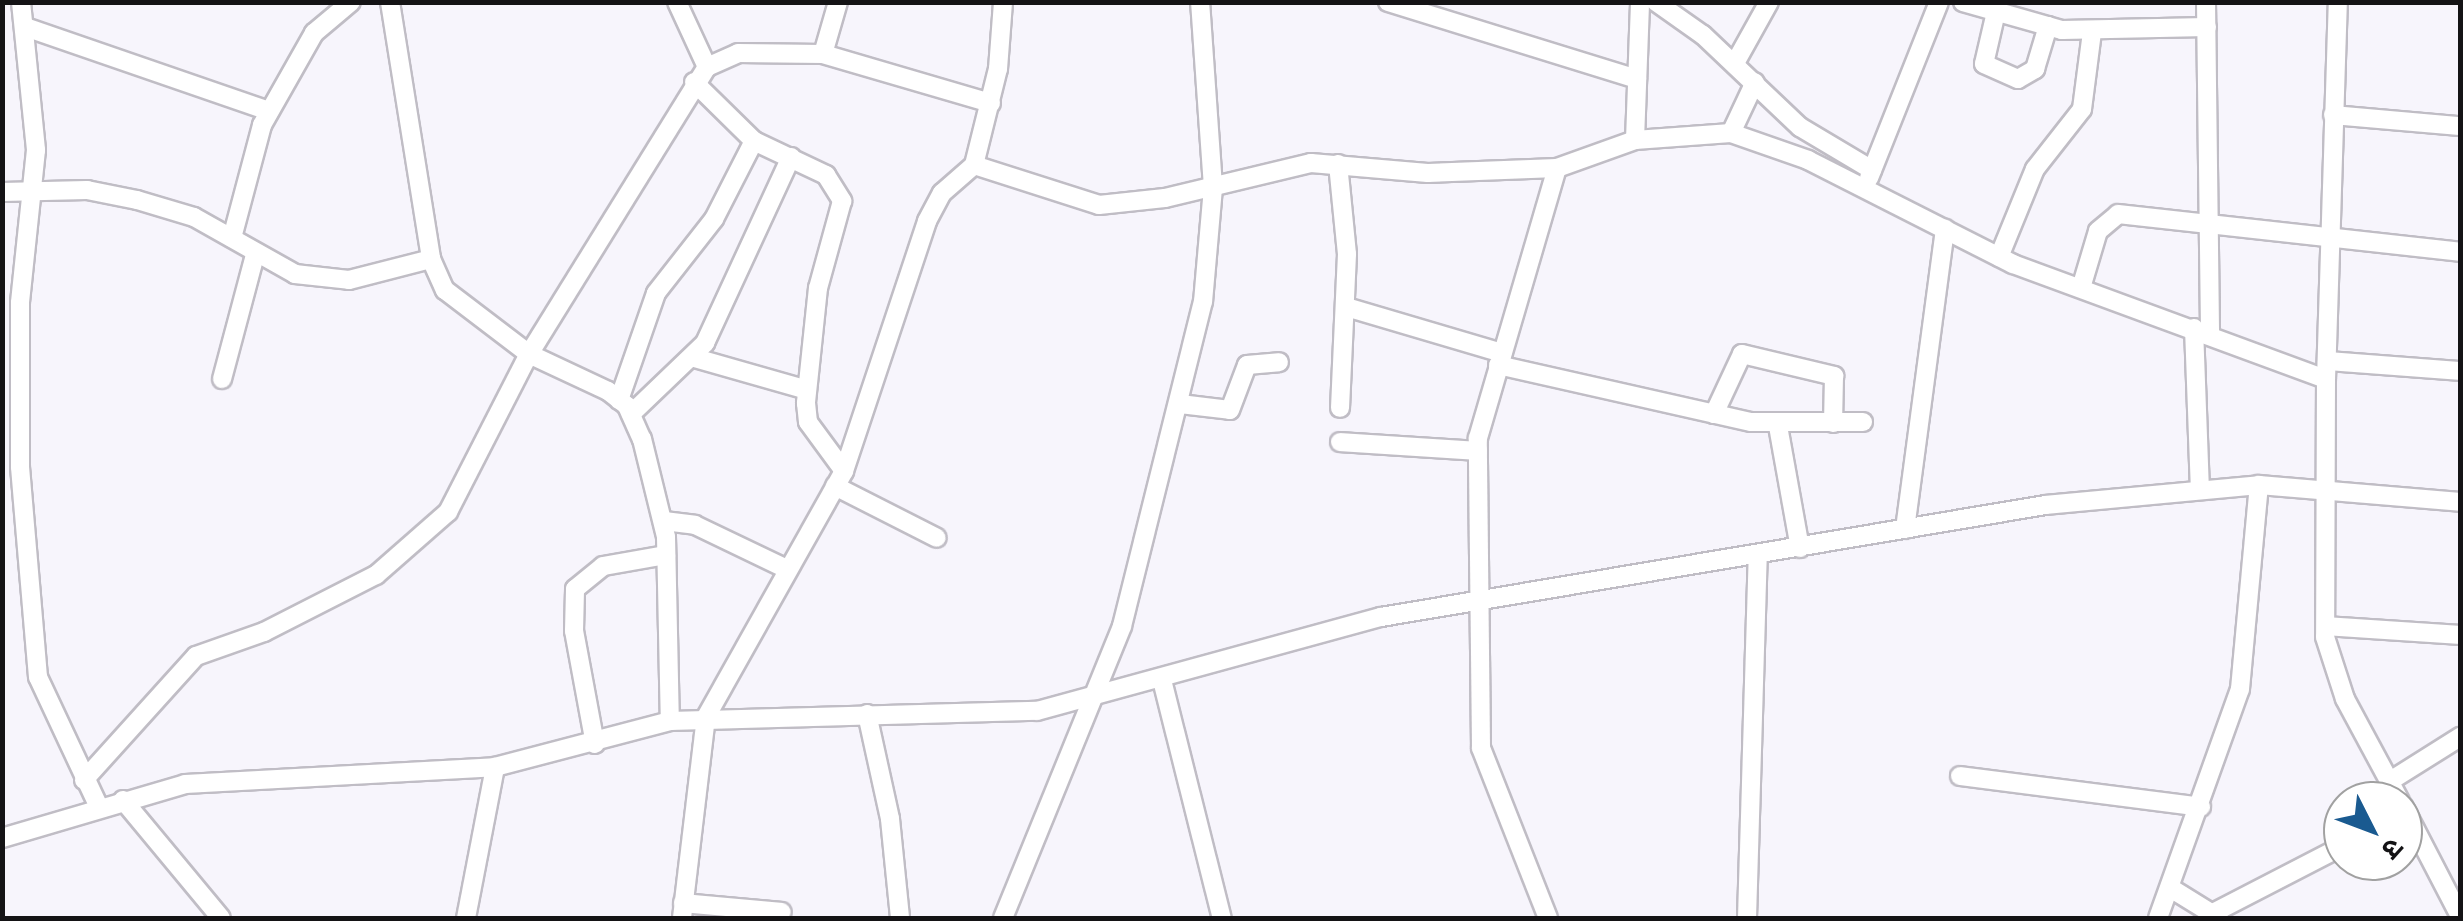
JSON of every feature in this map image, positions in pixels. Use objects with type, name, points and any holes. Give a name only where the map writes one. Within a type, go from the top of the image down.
[{"type":"street","points":[[21,2],[28,28],[36,150],[11,396],[38,677],[99,806]]},
{"type":"street","points":[[232,238],[269,111],[314,33],[351,2]]},
{"type":"street","points":[[390,2],[431,259],[444,290],[529,354],[625,407]]},
{"type":"street","points":[[677,2],[700,74],[754,141],[826,175],[842,201],[818,288],[807,390],[808,422],[840,478],[937,538]]},
{"type":"street","points":[[823,54],[838,2]]},
{"type":"street","points":[[782,912],[682,911],[706,718],[840,478],[927,221],[942,193],[974,165],[991,103],[1004,2]]},
{"type":"street","points":[[1002,918],[1088,700],[1122,626],[1203,302],[1213,187],[1200,2]]},
{"type":"street","points":[[1388,2],[1637,78]]},
{"type":"street","points":[[1634,140],[1640,2]]},
{"type":"street","points":[[1656,2],[1735,62],[1826,147],[1872,170]]},
{"type":"street","points":[[1735,62],[1769,2]]},
{"type":"street","points":[[1864,188],[1939,2]]},
{"type":"street","points":[[1963,2],[2048,26],[2092,32],[2208,28]]},
{"type":"street","points":[[2200,488],[2202,331],[2212,227],[2206,2]]},
{"type":"street","points":[[2338,2],[2329,240],[2327,370],[2332,490],[2326,626],[2345,699],[2390,781],[2460,737]]},
{"type":"street","points":[[1996,12],[1984,64],[2018,80],[2035,69],[2048,26]]},
{"type":"street","points":[[28,28],[269,111]]},
{"type":"street","points":[[1999,257],[2035,169],[2082,109],[2092,32]]},
{"type":"street","points":[[84,780],[196,656],[328,600],[415,545],[464,488],[529,354],[700,74],[738,53],[823,54],[991,103]]},
{"type":"street","points":[[1731,133],[1755,82]]},
{"type":"street","points":[[2333,116],[2460,126]]},
{"type":"street","points":[[974,165],[1078,204],[1145,202],[1213,187],[1279,166],[1338,164],[1428,172],[1557,168],[1634,140],[1731,133],[1864,188],[1999,257],[2202,331],[2327,370],[2460,371]]},
{"type":"street","points":[[670,720],[664,521],[625,407],[656,294],[714,219],[754,141]]},
{"type":"street","points":[[625,407],[695,358],[731,296],[790,157]]},
{"type":"street","points":[[1338,164],[1346,307],[1340,408]]},
{"type":"street","points":[[1548,918],[1480,748],[1478,451],[1500,359],[1557,168]]},
{"type":"street","points":[[2,192],[87,190],[137,200],[232,238],[295,274],[349,280],[431,259]]},
{"type":"street","points":[[2081,288],[2110,216],[2460,252]]},
{"type":"street","points":[[1904,530],[1945,229]]},
{"type":"street","points":[[222,379],[255,254]]},
{"type":"street","points":[[1346,307],[1500,359],[1714,414],[1778,426],[1863,422]]},
{"type":"street","points":[[1714,414],[1742,354],[1834,376],[1834,423]]},
{"type":"street","points":[[695,358],[807,390]]},
{"type":"street","points":[[1180,404],[1230,410],[1247,365],[1279,362]]},
{"type":"street","points":[[1778,426],[1800,548]]},
{"type":"street","points":[[1340,442],[1478,451]]},
{"type":"street","points":[[2158,918],[2202,807],[2248,645],[2259,485]]},
{"type":"street","points":[[2,838],[99,806],[185,784],[494,767],[595,744],[670,720],[1004,714],[1088,700],[1332,627],[1478,606],[1904,530],[2200,488],[2259,485],[2460,502]]},
{"type":"street","points":[[664,521],[695,525],[787,570]]},
{"type":"street","points":[[595,744],[574,631],[575,588],[603,566],[666,555]]},
{"type":"street","points":[[1747,918],[1758,555]]},
{"type":"street","points":[[2326,626],[2460,635]]},
{"type":"street","points":[[1162,680],[1222,918]]},
{"type":"street","points":[[867,714],[890,818],[900,918]]},
{"type":"street","points":[[466,918],[494,767]]},
{"type":"street","points":[[1960,776],[2202,807]]},
{"type":"street","points":[[122,800],[222,918]]},
{"type":"street","points":[[2423,846],[2460,916]]},
{"type":"street","points":[[2172,889],[2216,916],[2323,857]]}]
